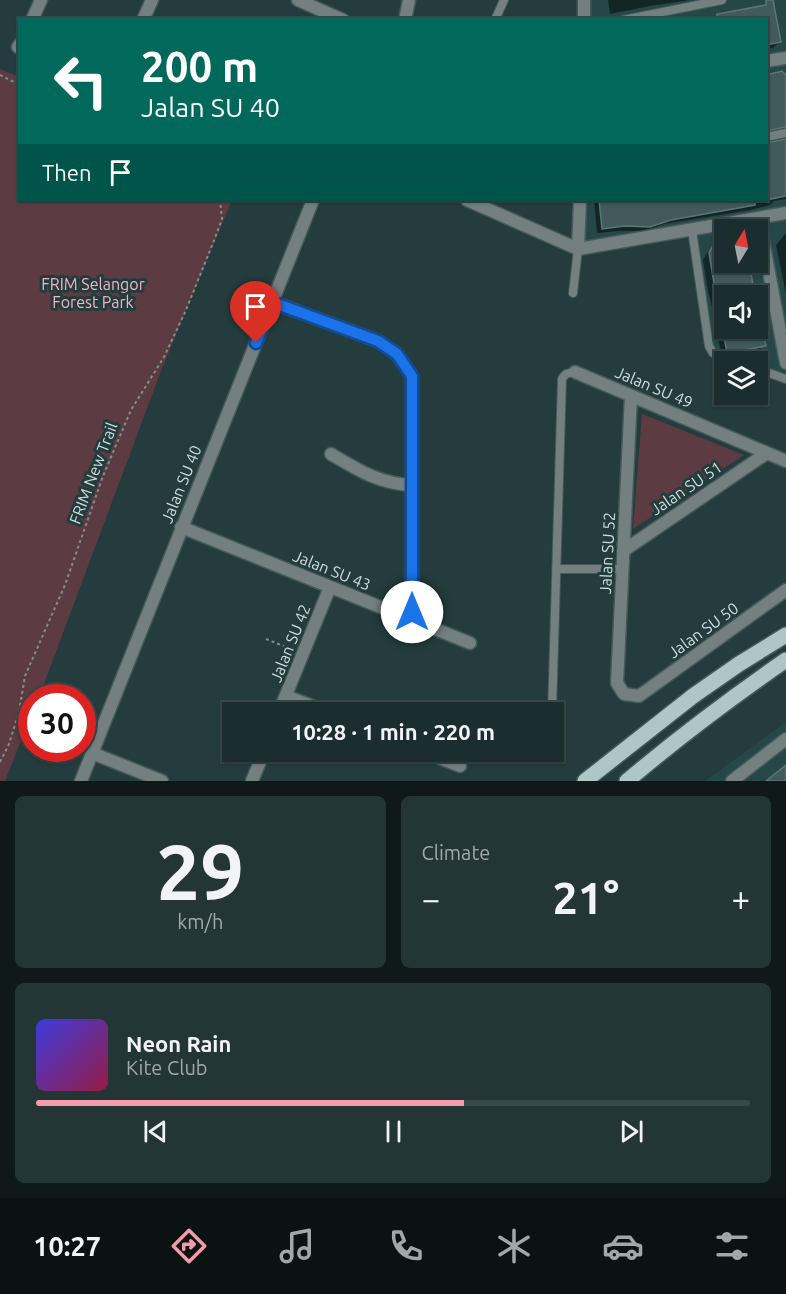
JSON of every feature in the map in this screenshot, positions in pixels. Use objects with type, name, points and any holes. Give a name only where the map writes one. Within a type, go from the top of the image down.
[{"type":"main road","points":[[585,781],[693,696],[786,635]]},
{"type":"main road","points":[[627,781],[724,703],[786,660]]},
{"type":"street","points":[[33,18],[41,0]]},
{"type":"street","points":[[144,18],[152,0]]},
{"type":"street","points":[[299,0],[339,18]]},
{"type":"street","points":[[405,18],[409,0]]},
{"type":"street","points":[[584,0],[584,18]]},
{"type":"street","points":[[768,61],[786,58]]},
{"type":"street","name":"Jalan SU 40","points":[[96,743],[313,201]]},
{"type":"street","points":[[469,201],[578,249],[714,226]]},
{"type":"street","points":[[578,249],[580,201]]},
{"type":"street","points":[[759,219],[786,213]]},
{"type":"street","points":[[768,267],[786,363]]},
{"type":"street","points":[[272,302],[378,341],[397,354],[412,376],[412,620]]},
{"type":"street","name":"Jalan SU 49","points":[[575,372],[786,461]]},
{"type":"street","name":"Jalan SU 52","points":[[631,396],[617,683],[624,694],[639,696]]},
{"type":"street","name":"Jalan SU 51","points":[[623,551],[767,453]]},
{"type":"street","points":[[331,454],[368,476],[395,484],[412,486]]},
{"type":"street","name":"Jalan SU 43","points":[[181,527],[470,643]]},
{"type":"street","name":"Jalan SU 42","points":[[283,702],[330,587]]},
{"type":"street","name":"Jalan SU 50","points":[[639,696],[786,590]]},
{"type":"street","points":[[769,672],[786,671]]},
{"type":"street","points":[[286,696],[302,702]]},
{"type":"street","points":[[732,781],[786,739]]},
{"type":"street","points":[[96,755],[162,781]]},
{"type":"street","name":"Jalan SU 40","points":[[81,781],[88,762]]},
{"type":"street","points":[[252,781],[260,762]]},
{"type":"street","points":[[450,762],[460,766]]},
{"type":"lane","points":[[496,18],[504,0]]},
{"type":"lane","points":[[633,18],[722,0]]},
{"type":"lane","points":[[768,137],[786,133]]},
{"type":"lane","points":[[692,230],[709,346],[714,353]]},
{"type":"lane","points":[[573,293],[578,249]]},
{"type":"lane","points":[[552,702],[562,379],[564,375],[575,372]]},
{"type":"lane","points":[[768,373],[786,379]]},
{"type":"lane","points":[[556,570],[623,570]]},
{"type":"path","points":[[0,75],[18,84]]},
{"type":"path","name":"FRIM New Trail","points":[[0,762],[9,744],[19,712],[25,676],[65,585],[103,476],[131,410],[164,357],[216,238],[222,219],[220,201]]},
{"type":"path","points":[[266,639],[293,650]]},
{"type":"shaded area","points":[[591,0],[786,0],[786,376],[768,370],[768,351],[716,351],[712,345],[695,225],[583,243],[584,201],[768,201],[768,18],[591,18]]},
{"type":"shaded area","points":[[786,722],[786,781],[705,781]]},
{"type":"green space","name":"FRIM Selangor Forest Park","points":[[0,69],[18,77],[18,201],[232,201],[161,371],[44,684],[18,684],[18,748],[5,781],[0,781]]},
{"type":"green space","points":[[642,414],[744,455],[633,529]]},
{"type":"building","points":[[766,0],[773,0],[781,42],[768,45],[768,18],[717,18],[717,14],[766,5]]},
{"type":"building","points":[[782,71],[786,75],[786,127],[768,131],[768,74]]},
{"type":"building","points":[[786,139],[786,196],[768,200],[768,143]]},
{"type":"building","points":[[599,201],[755,201],[755,205],[671,220],[650,227],[625,226],[602,229]]},
{"type":"building","points":[[713,245],[714,273],[751,273],[753,285],[714,285],[709,253]]},
{"type":"building","points":[[724,339],[764,339],[766,346],[740,351],[727,351]]},
{"type":"building","points":[[786,765],[786,781],[766,781]]},
{"type":"route","points":[[256,343],[272,302],[378,341],[397,354],[412,376],[412,612]]}]
